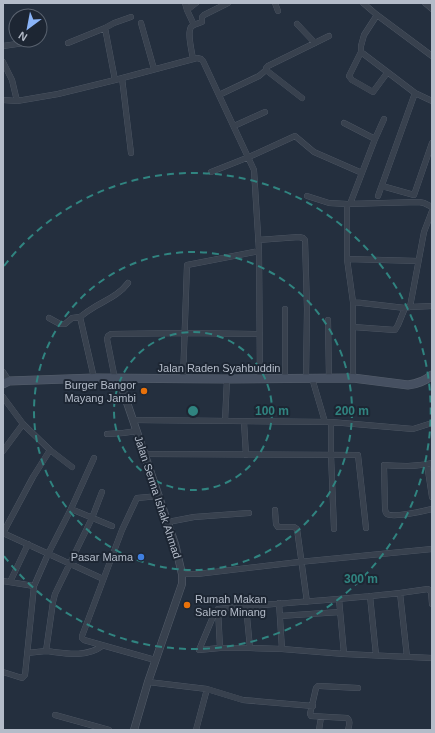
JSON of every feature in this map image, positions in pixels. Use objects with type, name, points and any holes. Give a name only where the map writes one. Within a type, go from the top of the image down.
[{"type":"main road","name":"Jalan Raden Syahbuddin","points":[[6,383],[94,378],[352,378],[408,385],[421,382],[432,375]]},
{"type":"street","points":[[185,3],[194,25]]},
{"type":"street","points":[[187,10],[196,3]]},
{"type":"street","points":[[193,59],[189,34],[191,28],[202,22],[202,17],[204,15],[228,3]]},
{"type":"street","points":[[275,3],[278,11]]},
{"type":"street","points":[[363,3],[432,56]]},
{"type":"street","points":[[425,3],[432,8]]},
{"type":"street","points":[[377,15],[364,35],[361,52],[349,76],[352,80],[373,92],[387,73]]},
{"type":"street","points":[[68,43],[131,17]]},
{"type":"street","points":[[141,23],[154,70]]},
{"type":"street","points":[[297,24],[315,43]]},
{"type":"street","points":[[105,28],[115,80]]},
{"type":"street","points":[[219,95],[259,76],[268,66],[329,36]]},
{"type":"street","points":[[361,52],[415,93],[432,101]]},
{"type":"street","points":[[3,100],[17,101],[58,94],[201,58],[254,170],[258,240],[260,379]]},
{"type":"street","points":[[3,62],[12,80],[17,101]]},
{"type":"street","points":[[266,70],[302,98]]},
{"type":"street","points":[[122,78],[131,153]]},
{"type":"street","points":[[378,196],[415,93]]},
{"type":"street","points":[[234,126],[265,112]]},
{"type":"street","points":[[352,378],[353,302],[347,259],[348,204],[384,119]]},
{"type":"street","points":[[344,123],[375,139]]},
{"type":"street","points":[[210,172],[249,158],[295,136],[314,152],[362,173]]},
{"type":"street","points":[[382,186],[414,195],[432,143]]},
{"type":"street","points":[[307,196],[329,203],[348,204],[419,202],[432,207]]},
{"type":"street","points":[[353,327],[395,330],[398,326],[407,307],[424,232],[432,211]]},
{"type":"street","points":[[258,240],[299,237],[305,240],[309,378],[328,422],[334,529]]},
{"type":"street","points":[[183,379],[187,265],[258,251]]},
{"type":"street","points":[[347,259],[418,261]]},
{"type":"street","points":[[49,318],[60,324],[65,324],[72,318],[80,318],[94,307],[116,294],[128,283]]},
{"type":"street","points":[[353,302],[407,307],[432,306]]},
{"type":"street","points":[[285,308],[285,378]]},
{"type":"street","points":[[80,318],[94,378]]},
{"type":"street","points":[[328,320],[329,378]]},
{"type":"street","points":[[117,379],[107,339],[108,336],[114,334],[260,334]]},
{"type":"street","points":[[3,372],[6,383]]},
{"type":"street","name":"Jalan Serma Ishak Ahmad","points":[[117,379],[137,431],[168,522],[182,574],[182,584],[155,660],[134,730]]},
{"type":"street","points":[[225,421],[227,379]]},
{"type":"street","points":[[3,397],[23,424],[50,450],[72,467]]},
{"type":"street","points":[[133,420],[328,422],[413,429],[432,423]]},
{"type":"street","points":[[244,422],[246,454]]},
{"type":"street","points":[[3,451],[23,424]]},
{"type":"street","points":[[107,434],[137,431]]},
{"type":"street","points":[[50,450],[33,477],[3,533],[101,578]]},
{"type":"street","points":[[145,454],[358,454],[366,528]]},
{"type":"street","points":[[3,672],[20,677],[25,675],[34,586],[48,554],[71,510],[94,458]]},
{"type":"street","points":[[432,497],[430,463],[400,466],[384,465],[385,511],[387,514],[394,516],[432,509]]},
{"type":"street","points":[[46,651],[53,602],[58,587],[92,518],[102,492]]},
{"type":"street","points":[[155,660],[102,646],[84,640],[82,636],[119,537],[137,498],[159,496]]},
{"type":"street","points":[[71,510],[112,526]]},
{"type":"street","points":[[275,510],[276,524],[278,527],[294,527],[297,529],[307,602]]},
{"type":"street","points":[[168,522],[194,517],[249,513]]},
{"type":"street","points":[[10,582],[28,544]]},
{"type":"street","points":[[182,574],[197,574],[301,561],[432,549]]},
{"type":"street","points":[[3,581],[34,586]]},
{"type":"street","points":[[432,604],[431,592],[428,589],[339,599],[218,609],[215,612],[199,650],[220,648],[282,649],[344,654],[432,658]]},
{"type":"street","points":[[400,593],[407,657]]},
{"type":"street","points":[[370,596],[376,655]]},
{"type":"street","points":[[339,599],[344,654]]},
{"type":"street","points":[[279,603],[282,649]]},
{"type":"street","points":[[246,606],[250,648]]},
{"type":"street","points":[[218,609],[220,648]]},
{"type":"street","points":[[280,616],[340,612]]},
{"type":"street","points":[[27,654],[46,651],[78,654],[94,651],[102,646]]},
{"type":"street","points":[[148,682],[207,689],[243,700],[312,706]]},
{"type":"street","points":[[348,730],[350,722],[347,718],[311,716],[310,714],[316,688],[318,686],[358,688]]},
{"type":"street","points":[[196,730],[207,689]]},
{"type":"street","points":[[55,715],[109,730]]},
{"type":"street","points":[[318,730],[321,717]]},
{"type":"place","name":"Burger Bangor Mayang Jambi","points":[[144,391]]},
{"type":"place","name":"Pasar Mama","points":[[141,557]]},
{"type":"place","name":"Rumah Makan Salero Minang","points":[[187,605]]}]
